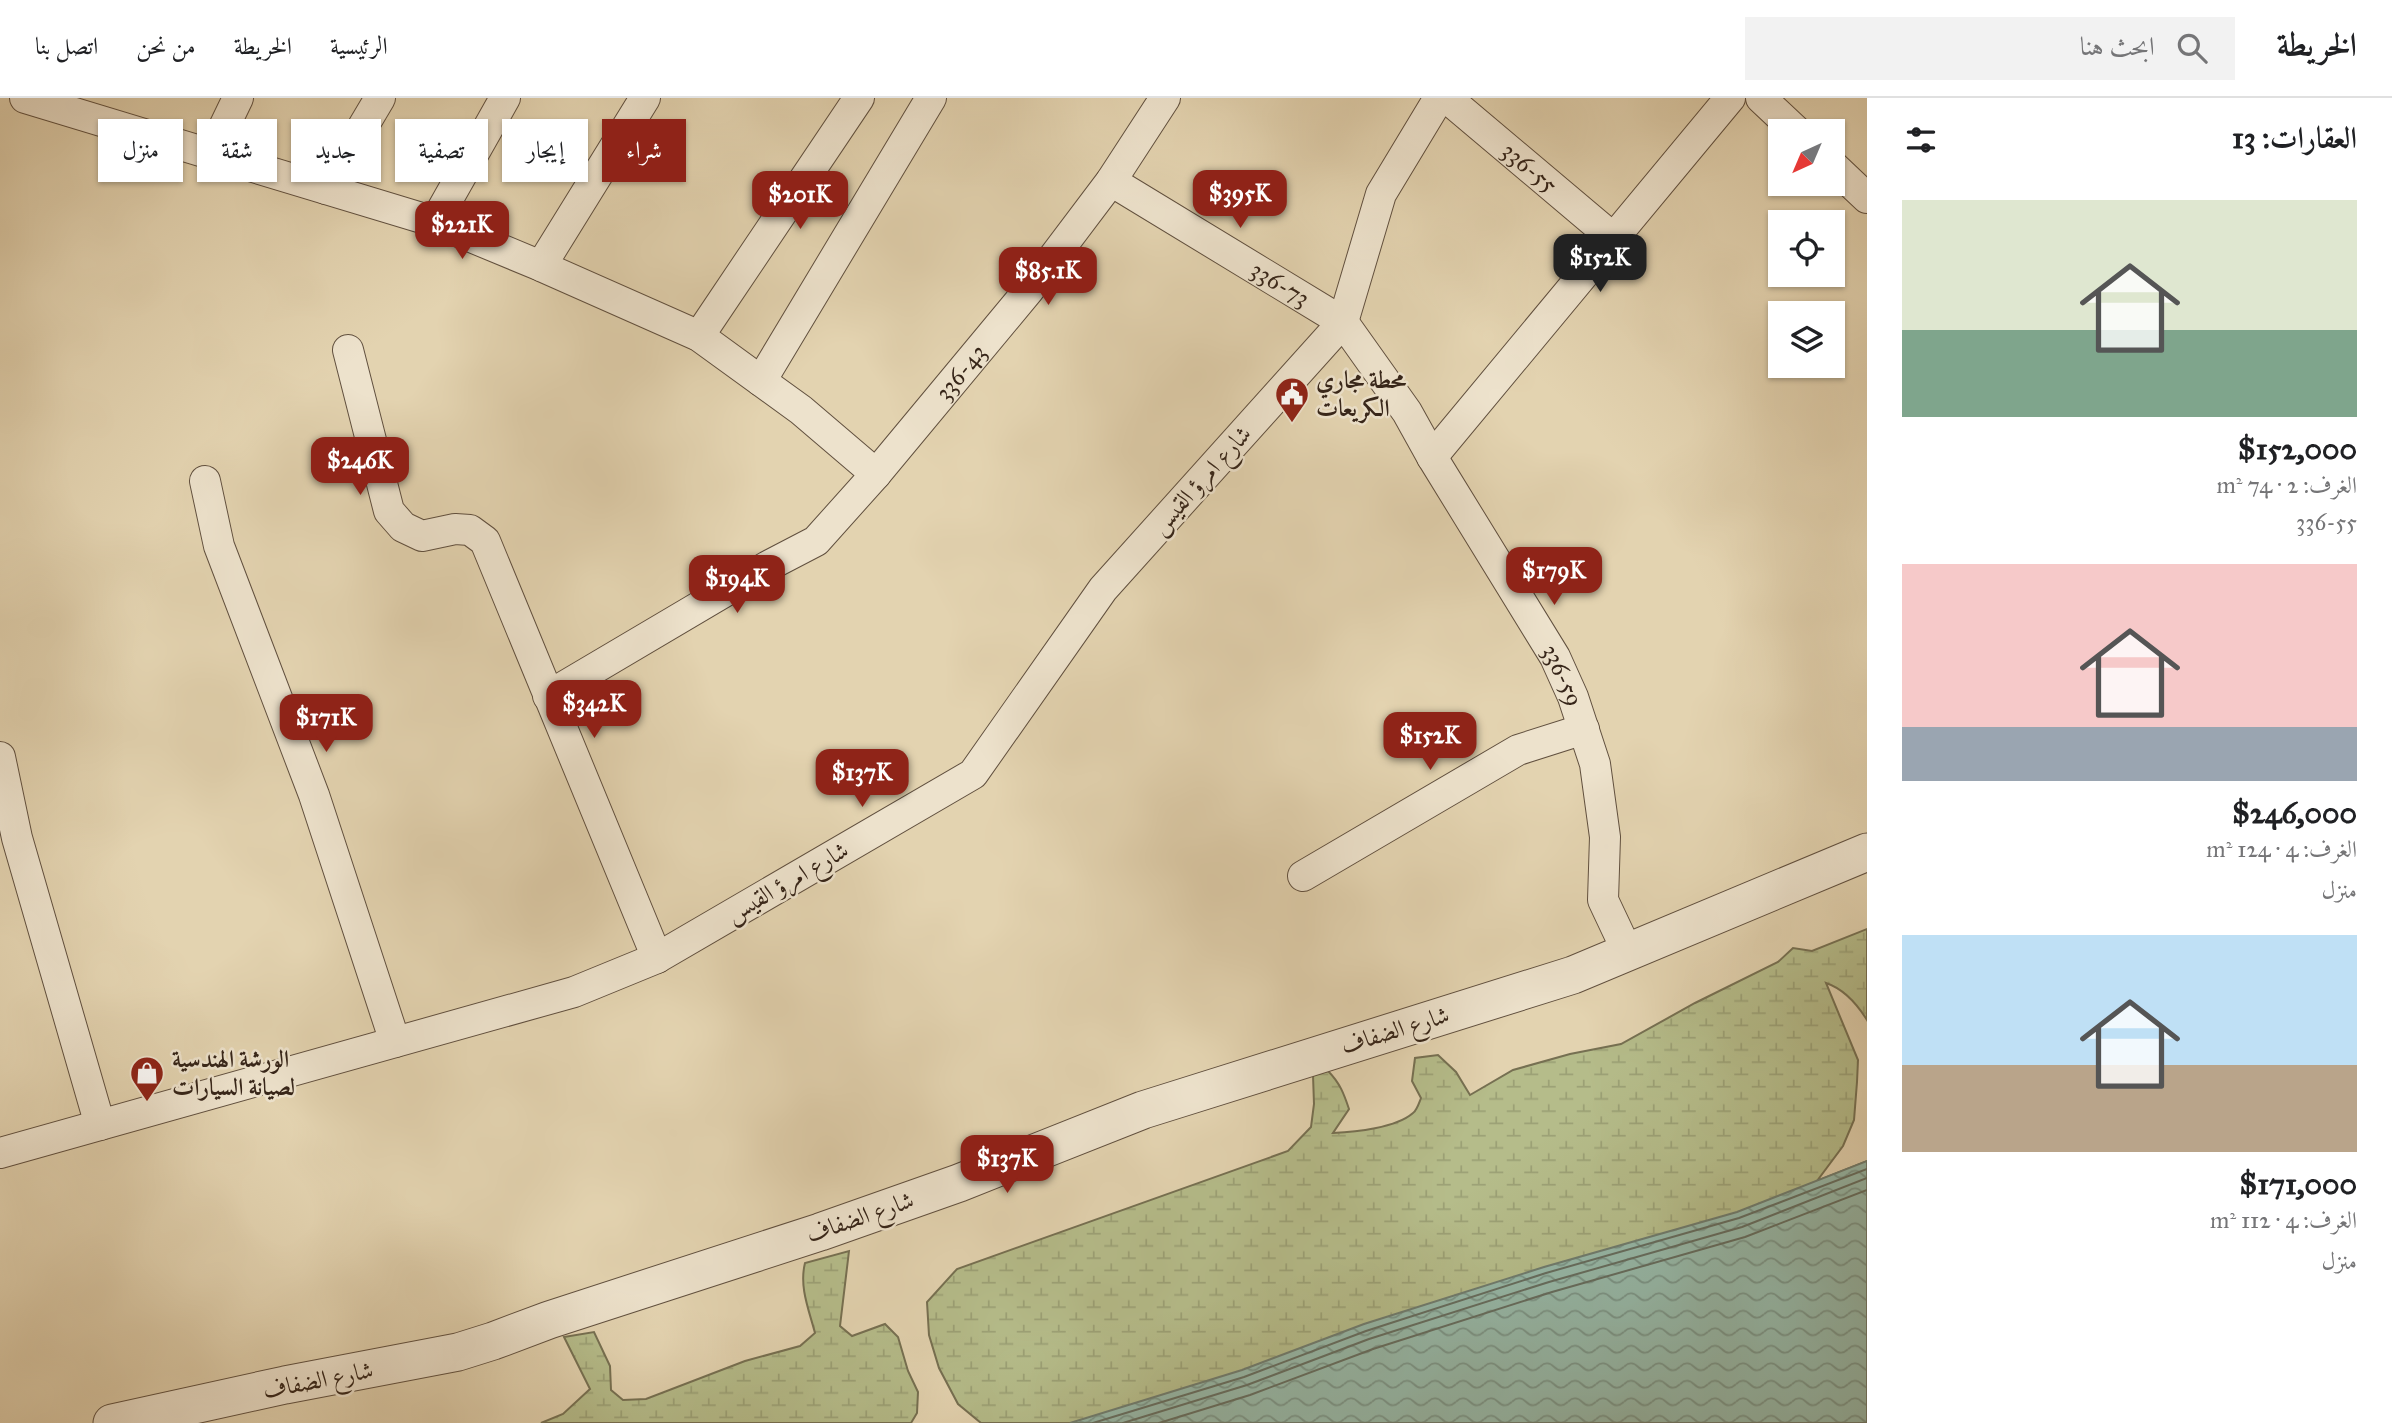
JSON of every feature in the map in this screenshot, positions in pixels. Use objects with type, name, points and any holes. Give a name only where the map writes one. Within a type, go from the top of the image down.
[{"type":"street","points":[[25,98],[197,150]]},
{"type":"street","points":[[228,119],[238,98]]},
{"type":"street","points":[[326,189],[380,98]]},
{"type":"street","points":[[435,222],[505,98]]},
{"type":"street","points":[[541,266],[645,98]]},
{"type":"street","points":[[699,336],[859,98]]},
{"type":"street","points":[[761,381],[931,98]]},
{"type":"street","name":"336-43","points":[[548,696],[768,566],[816,541],[876,474],[1028,291],[1111,181],[1165,98]]},
{"type":"street","name":"شارع امرؤ القيس","points":[[0,1153],[574,992],[657,958],[973,774],[1103,589],[1343,321],[1381,194],[1439,98]]},
{"type":"street","name":"336-55","points":[[1447,98],[1613,239]]},
{"type":"street","points":[[1432,457],[1730,98]]},
{"type":"street","points":[[1760,98],[1783,119]]},
{"type":"street","points":[[277,174],[435,222],[699,336],[801,410],[876,474]]},
{"type":"street","points":[[1845,177],[1867,198]]},
{"type":"street","name":"336-73","points":[[1111,181],[1343,321]]},
{"type":"street","name":"336-59","points":[[1343,321],[1407,412],[1555,657],[1573,697],[1595,764],[1605,837],[1603,900],[1628,953]]},
{"type":"street","points":[[348,350],[390,511],[403,527],[422,536],[455,529],[470,530],[485,541],[657,958]]},
{"type":"street","points":[[205,481],[219,546],[314,795],[395,1042]]},
{"type":"street","points":[[1303,876],[1518,750],[1584,729]]},
{"type":"street","points":[[0,757],[17,838],[100,1125]]},
{"type":"street","name":"شارع الضفاف","points":[[112,1423],[285,1385],[414,1362],[481,1345],[959,1183],[1143,1110],[1573,975],[1867,852]]},
{"type":"green space","points":[[1867,929],[1867,1020],[1850,998],[1826,983],[1858,1060],[1854,1120],[1843,1146],[1817,1181],[1867,1161],[1867,1212],[1256,1423],[981,1423],[958,1404],[939,1368],[929,1335],[927,1302],[957,1269],[1288,1151],[1311,1127],[1314,1104],[1313,1075],[1328,1071],[1339,1084],[1349,1109],[1333,1133],[1386,1126],[1406,1118],[1418,1106],[1421,1098],[1412,1081],[1415,1058],[1438,1055],[1456,1072],[1470,1095],[1513,1070],[1570,1054],[1621,1044],[1778,962],[1793,948],[1812,951]]},
{"type":"green space","points":[[849,1251],[840,1326],[852,1336],[885,1324],[898,1337],[908,1371],[918,1392],[917,1413],[911,1423],[541,1423],[563,1414],[590,1389],[564,1337],[594,1332],[610,1366],[611,1390],[623,1400],[646,1399],[745,1361],[800,1346],[815,1333],[804,1290],[805,1263]]},
{"type":"water","points":[[1867,1161],[1867,1423],[1070,1423],[1242,1370],[1364,1324],[1544,1267],[1737,1212]]},
{"type":"place","name":"محطة مجاري الكريعات","points":[[1292,424]]},
{"type":"place","name":"الورشة الهندسية لصيانة السيارات","points":[[147,1103]]}]
